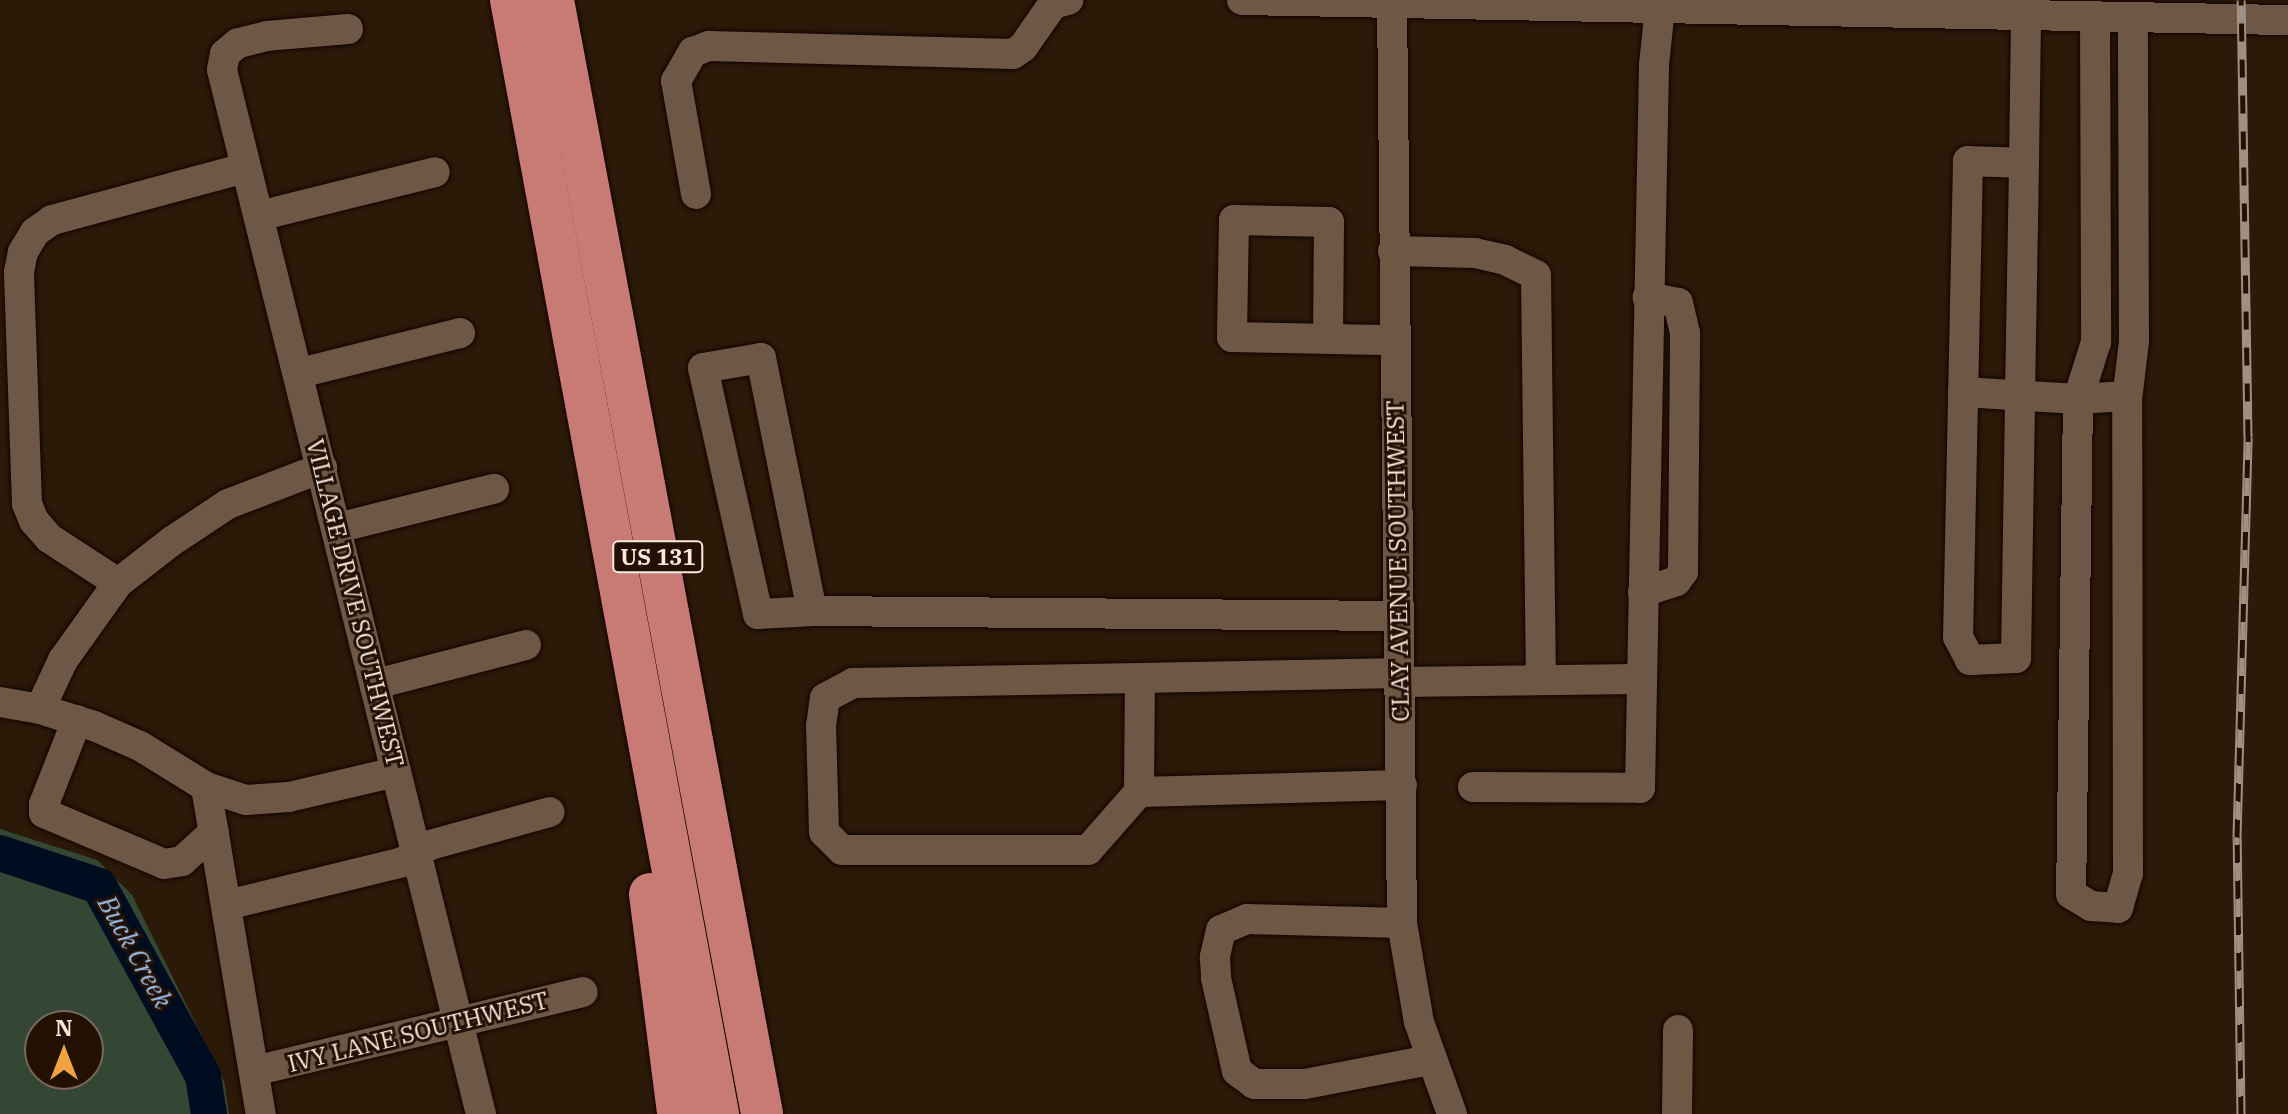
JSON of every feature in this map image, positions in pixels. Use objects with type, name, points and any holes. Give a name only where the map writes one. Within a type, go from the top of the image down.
[{"type":"highway","name":"US 131","points":[[511,0],[718,1114]]},
{"type":"highway","name":"US 131","points":[[553,0],[762,1114]]},
{"type":"highway","points":[[606,515],[678,1114]]},
{"type":"highway","points":[[702,791],[782,1114]]},
{"type":"street","points":[[1242,0],[2026,14],[2084,10],[2133,17],[2288,20]]},
{"type":"street","points":[[696,194],[676,81],[693,52],[709,46],[1013,54],[1023,47],[1061,2]]},
{"type":"street","name":"CLAY AVENUE SOUTHWEST","points":[[1392,2],[1402,923],[1408,971],[1430,1060],[1452,1114]]},
{"type":"street","points":[[1473,787],[1640,788],[1654,65],[1675,6]]},
{"type":"street","points":[[2084,10],[2096,342],[2078,399],[2071,894],[2091,906],[2118,908],[2128,874],[2127,396],[2134,341],[2133,17]]},
{"type":"street","points":[[2024,163],[1968,161],[1958,637],[1970,660],[2016,658],[2024,163],[2026,14]]},
{"type":"street","name":"VILLAGE DRIVE SOUTHWEST","points":[[348,29],[267,36],[238,43],[225,54],[222,62],[226,92],[300,373],[481,1114]]},
{"type":"street","points":[[118,583],[49,538],[34,521],[27,504],[19,272],[23,252],[35,232],[52,220],[245,168]]},
{"type":"street","points":[[259,216],[435,172]]},
{"type":"street","points":[[1328,338],[1329,222],[1234,220],[1232,337],[1395,340]]},
{"type":"street","points":[[1393,251],[1475,253],[1505,260],[1536,275],[1541,680]]},
{"type":"street","points":[[300,373],[460,333]]},
{"type":"street","points":[[812,611],[761,358],[703,368],[758,614],[812,611],[1399,616]]},
{"type":"street","points":[[1963,392],[2078,399],[2127,396]]},
{"type":"street","points":[[40,709],[63,660],[118,583],[160,549],[228,504],[322,468]]},
{"type":"street","points":[[337,528],[494,489]]},
{"type":"street","points":[[376,684],[526,645]]},
{"type":"street","points":[[1140,678],[1139,792],[1088,850],[842,850],[824,832],[821,726],[825,698],[853,683],[1140,678],[1642,679]]},
{"type":"street","points":[[0,702],[77,720],[140,746],[206,787],[246,800],[272,800],[396,772]]},
{"type":"street","points":[[77,720],[44,804],[44,813],[164,864],[182,861],[214,832]]},
{"type":"street","points":[[1139,792],[1402,785]]},
{"type":"street","points":[[206,787],[261,1114]]},
{"type":"street","points":[[227,905],[403,862],[430,845],[550,812]]},
{"type":"street","points":[[1402,923],[1247,919],[1221,930],[1215,957],[1216,978],[1237,1071],[1254,1084],[1305,1084],[1430,1060]]},
{"type":"street","name":"IVY LANE SOUTHWEST","points":[[254,1071],[583,992]]},
{"type":"street","points":[[1677,1114],[1678,1030]]},
{"type":"green space","points":[[0,829],[97,860],[132,895],[224,1081],[229,1114],[0,1114]]},
{"type":"waterway","name":"Buck Creek","points":[[0,853],[99,886],[203,1076],[209,1114]]},
{"type":"railway","points":[[2241,0],[2248,437],[2237,837],[2241,1114]]}]
